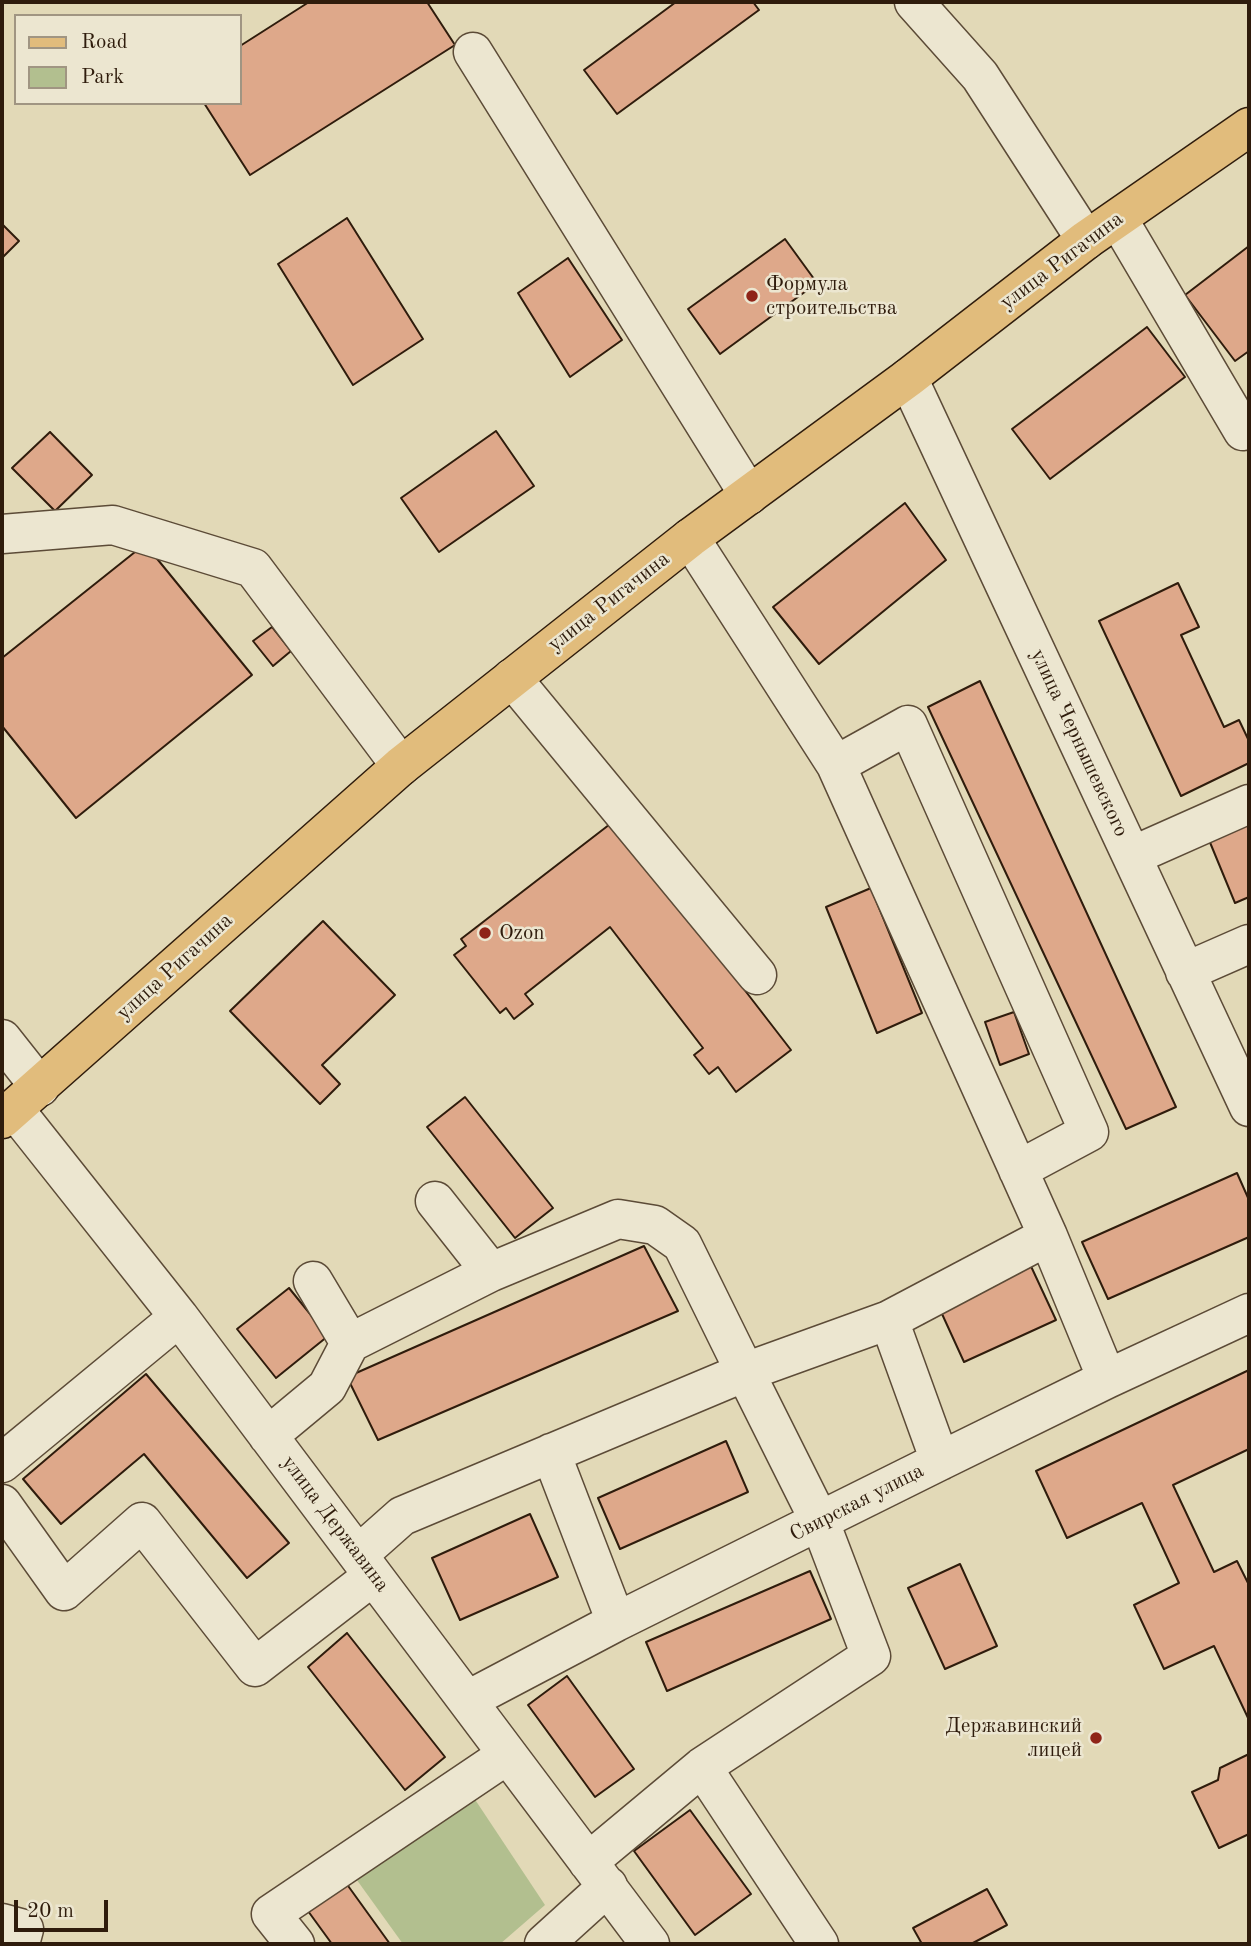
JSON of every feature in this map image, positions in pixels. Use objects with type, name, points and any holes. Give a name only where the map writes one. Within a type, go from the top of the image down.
[{"type":"main road","name":"улица Ригачина","points":[[18,1105],[401,766],[690,538],[908,378],[1086,240],[1249,127]]},
{"type":"street","points":[[914,2],[980,76],[1086,240]]},
{"type":"street","points":[[473,52],[749,495]]},
{"type":"street","points":[[1118,219],[1243,431],[1249,427]]},
{"type":"street","name":"улица Чернышевского","points":[[908,378],[1249,1107]]},
{"type":"street","points":[[2,534],[113,526],[253,568],[401,766]]},
{"type":"street","points":[[690,538],[836,765],[1048,1236],[1107,1379]]},
{"type":"street","points":[[512,678],[757,975]]},
{"type":"street","points":[[836,765],[908,725],[1089,1132],[1018,1170]]},
{"type":"street","points":[[1132,856],[1249,804]]},
{"type":"street","points":[[1185,972],[1249,943]]},
{"type":"street","name":"улица Державина","points":[[2,1039],[18,1105],[650,1944]]},
{"type":"street","points":[[435,1201],[491,1272]]},
{"type":"street","points":[[268,1436],[327,1387],[351,1343],[491,1272],[618,1219],[654,1225],[682,1244],[820,1522],[871,1656],[702,1767],[598,1874],[544,1944]]},
{"type":"street","points":[[2,1504],[64,1591],[142,1522],[256,1668],[366,1566],[402,1516],[745,1372],[889,1320],[1048,1236]]},
{"type":"street","points":[[313,1281],[351,1343]]},
{"type":"street","name":"Свирская улица","points":[[468,1700],[616,1622],[940,1461],[1249,1313]]},
{"type":"street","points":[[2,1462],[179,1317]]},
{"type":"street","points":[[889,1320],[940,1461]]},
{"type":"street","points":[[551,1453],[616,1622]]},
{"type":"street","points":[[295,1944],[271,1914],[507,1755]]},
{"type":"street","points":[[702,1767],[819,1944]]},
{"type":"street","points":[[2,1923],[24,1929],[20,1944]]},
{"type":"green space","points":[[472,1795],[545,1905],[500,1944],[403,1944],[354,1876]]},
{"type":"building","points":[[309,2],[427,2],[455,45],[250,175],[205,105],[242,105],[242,45]]},
{"type":"building","points":[[676,2],[753,2],[759,10],[617,114],[584,70]]},
{"type":"building","points":[[347,218],[423,339],[353,385],[278,264]]},
{"type":"building","points":[[2,224],[19,241],[2,258]]},
{"type":"building","name":"Формула строительства","points":[[785,239],[817,283],[720,354],[688,309]]},
{"type":"building","points":[[1249,246],[1249,351],[1235,361],[1185,295]]},
{"type":"building","points":[[568,258],[622,340],[570,377],[518,293]]},
{"type":"building","points":[[1147,327],[1185,377],[1050,479],[1012,429]]},
{"type":"building","points":[[496,431],[534,486],[439,552],[401,498]]},
{"type":"building","points":[[50,432],[92,475],[55,511],[12,468]]},
{"type":"building","points":[[905,503],[946,560],[819,664],[773,607]]},
{"type":"building","points":[[145,544],[252,675],[76,818],[2,726],[2,658]]},
{"type":"building","points":[[1178,583],[1199,627],[1181,635],[1224,727],[1239,720],[1249,741],[1249,763],[1181,796],[1099,621]]},
{"type":"building","points":[[272,627],[291,651],[273,666],[253,641]]},
{"type":"building","points":[[980,681],[1176,1107],[1126,1129],[928,707]]},
{"type":"building","points":[[614,821],[791,1050],[736,1092],[718,1067],[709,1074],[694,1055],[703,1048],[610,927],[525,994],[533,1004],[514,1019],[506,1008],[500,1013],[454,955],[466,946],[461,939]]},
{"type":"building","points":[[1249,822],[1249,897],[1235,903],[1209,840]]},
{"type":"building","points":[[871,888],[922,1013],[877,1033],[826,907]]},
{"type":"building","points":[[323,921],[395,995],[322,1065],[340,1084],[320,1104],[230,1011]]},
{"type":"building","points":[[1014,1012],[1029,1054],[1000,1065],[985,1022]]},
{"type":"building","points":[[465,1097],[553,1208],[515,1238],[427,1127]]},
{"type":"building","points":[[1237,1173],[1249,1200],[1249,1237],[1108,1299],[1082,1242]]},
{"type":"building","points":[[644,1246],[678,1311],[378,1440],[347,1377]]},
{"type":"building","points":[[1029,1262],[1056,1320],[964,1362],[937,1303]]},
{"type":"building","points":[[289,1288],[328,1336],[276,1378],[237,1329]]},
{"type":"building","points":[[1249,1370],[1249,1449],[1173,1485],[1214,1572],[1237,1561],[1249,1585],[1249,1720],[1214,1646],[1164,1669],[1134,1605],[1179,1583],[1142,1503],[1067,1538],[1036,1471]]},
{"type":"building","points":[[146,1374],[289,1543],[247,1578],[144,1454],[61,1524],[23,1479]]},
{"type":"building","points":[[726,1441],[748,1492],[620,1549],[598,1498]]},
{"type":"building","points":[[530,1514],[558,1577],[460,1620],[432,1558]]},
{"type":"building","points":[[960,1564],[997,1646],[945,1669],[908,1588]]},
{"type":"building","points":[[810,1571],[831,1619],[667,1691],[646,1642]]},
{"type":"building","points":[[347,1633],[445,1757],[405,1790],[308,1667]]},
{"type":"building","points":[[567,1676],[634,1769],[595,1797],[528,1705]]},
{"type":"building","points":[[1249,1754],[1249,1834],[1219,1848],[1192,1792],[1218,1780],[1220,1768]]},
{"type":"building","points":[[690,1810],[751,1894],[695,1935],[634,1851]]},
{"type":"building","points":[[346,1883],[390,1944],[332,1944],[308,1911]]},
{"type":"building","points":[[987,1889],[1007,1925],[971,1944],[922,1944],[913,1928]]},
{"type":"place","name":"Формула строительства","points":[[752,296]]},
{"type":"place","name":"Ozon","points":[[485,933]]},
{"type":"place","name":"Державинский лицей","points":[[1096,1738]]}]
